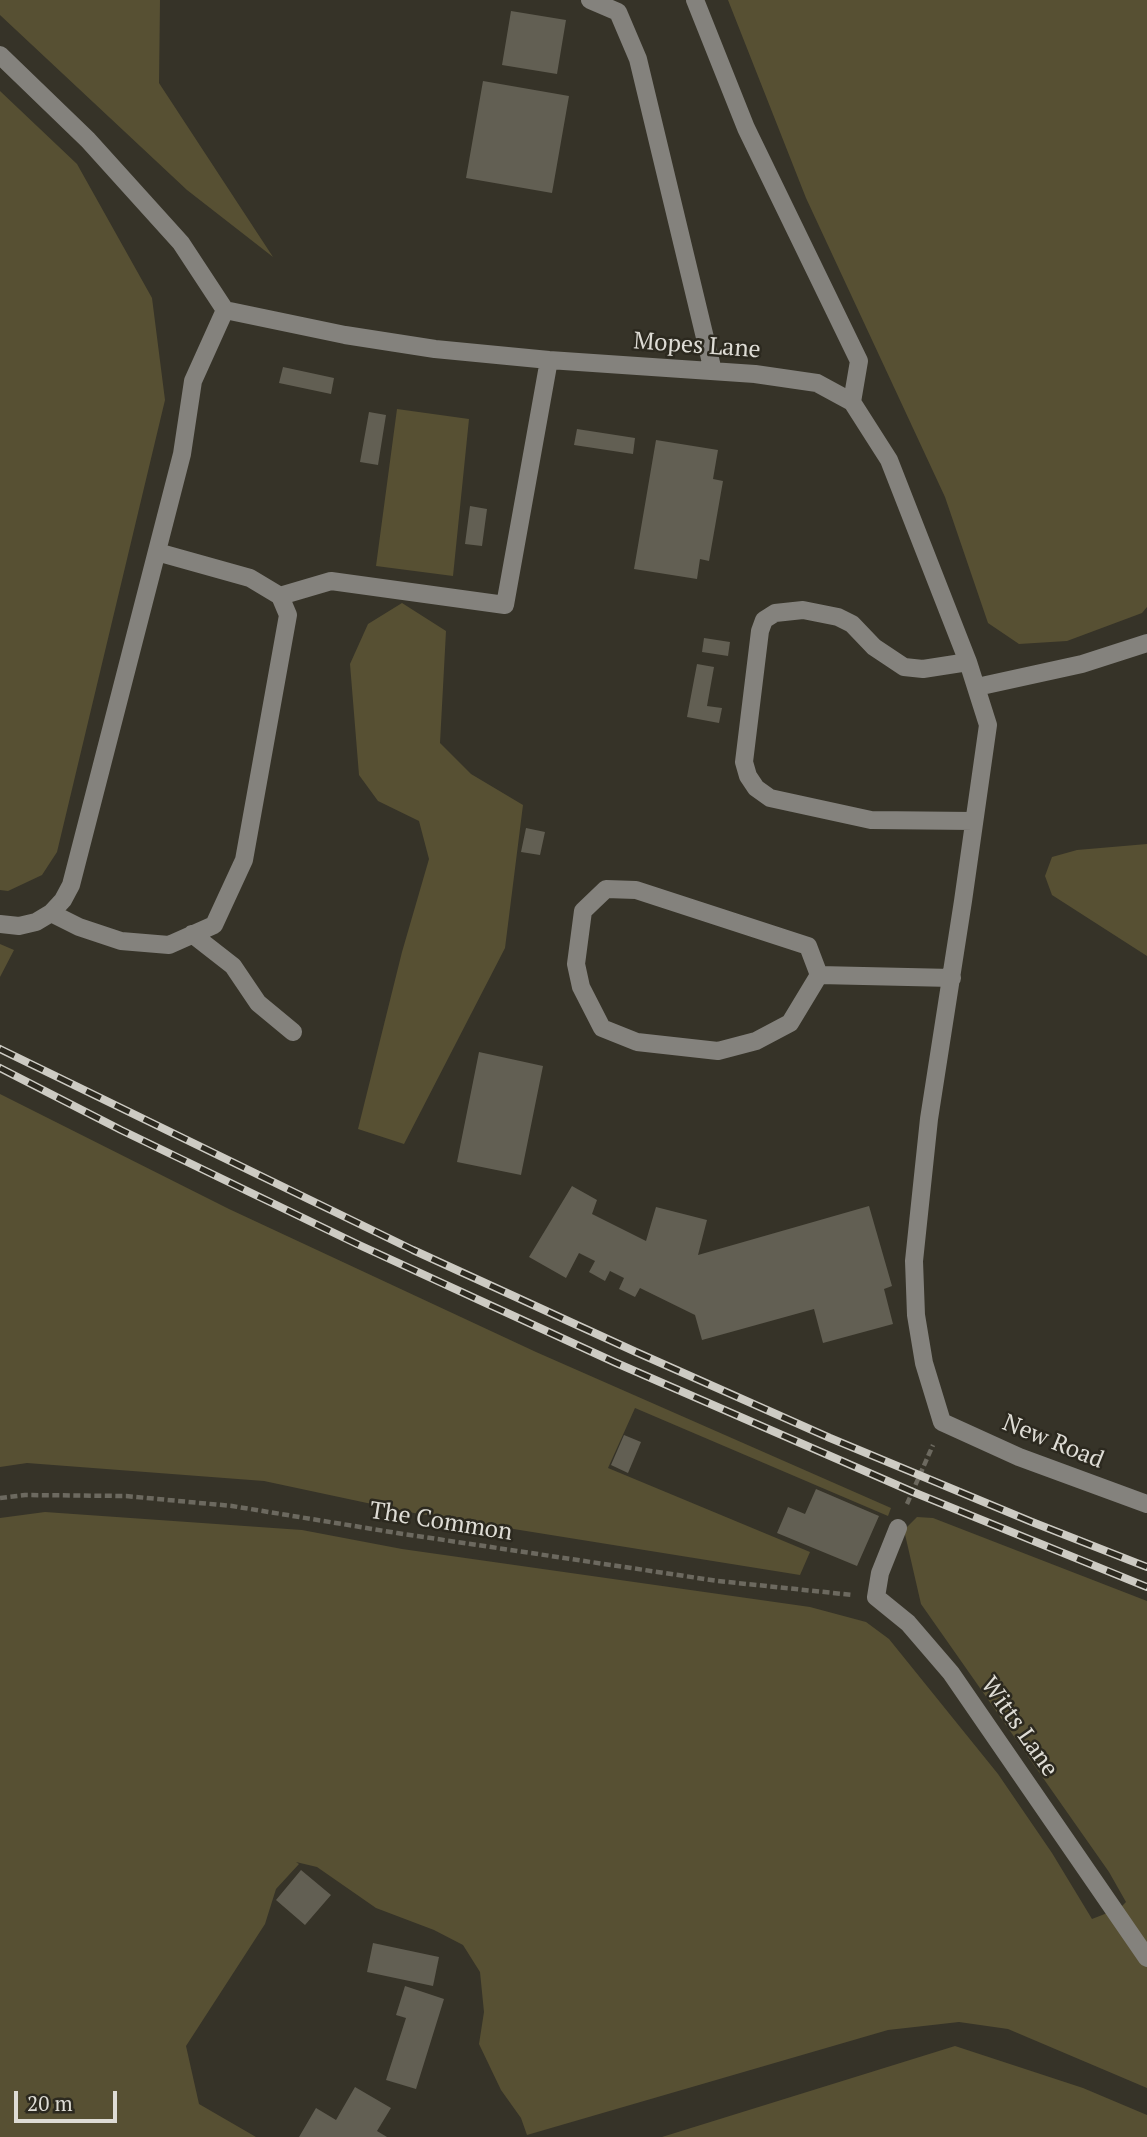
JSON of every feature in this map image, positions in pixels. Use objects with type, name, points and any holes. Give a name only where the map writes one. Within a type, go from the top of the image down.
[{"type":"street","points":[[590,0],[618,12],[638,59],[713,371]]},
{"type":"street","points":[[695,0],[746,128],[859,361],[852,402]]},
{"type":"street","points":[[0,55],[88,140],[181,243],[225,310],[194,381],[183,454],[71,885],[63,900],[51,913],[36,922],[19,926],[0,924]]},
{"type":"street","name":"Mopes Lane","points":[[225,310],[397,343],[549,360],[755,374],[817,383],[852,402],[889,460],[968,662],[988,725],[964,901],[929,1119],[914,1261],[916,1315],[924,1363],[942,1422]]},
{"type":"street","points":[[280,596],[331,581],[505,605],[549,360]]},
{"type":"street","points":[[51,913],[79,927],[121,941],[169,944],[214,925],[244,860],[288,615],[280,596],[250,578],[157,552]]},
{"type":"street","points":[[968,662],[923,669],[904,667],[874,647],[852,624],[838,617],[803,610],[775,613],[764,621],[760,631],[744,762],[748,776],[756,788],[770,798],[871,820],[974,821]]},
{"type":"street","points":[[977,687],[1082,664],[1147,643]]},
{"type":"street","points":[[606,889],[636,890],[808,946],[819,975],[790,1023],[756,1041],[718,1051],[637,1042],[602,1028],[581,987],[576,964],[583,911],[606,889]]},
{"type":"street","points":[[192,934],[233,966],[258,1003],[293,1032]]},
{"type":"street","points":[[819,975],[952,978]]},
{"type":"street","name":"New Road","points":[[942,1422],[1019,1457],[1147,1504]]},
{"type":"street","points":[[876,1597],[880,1573],[898,1528]]},
{"type":"street","name":"Witts Lane","points":[[876,1597],[908,1623],[951,1672],[1147,1958]]},
{"type":"path","points":[[898,1528],[933,1444]]},
{"type":"path","name":"The Common","points":[[0,1497],[25,1494],[126,1496],[232,1506],[718,1581],[876,1597]]},
{"type":"shaded area","points":[[0,0],[160,0],[159,83],[273,257],[187,190],[0,15]]},
{"type":"shaded area","points":[[728,0],[1147,0],[1147,607],[1142,613],[1067,641],[1019,644],[988,623],[945,497],[806,198]]},
{"type":"shaded area","points":[[0,91],[77,164],[152,298],[165,400],[57,852],[42,875],[8,891],[0,890]]},
{"type":"shaded area","points":[[397,409],[469,419],[453,576],[376,566]]},
{"type":"shaded area","points":[[402,603],[446,631],[440,743],[471,774],[523,805],[505,948],[404,1144],[358,1129],[402,952],[429,859],[419,821],[378,801],[359,775],[350,664],[368,624]]},
{"type":"shaded area","points":[[1147,844],[1147,956],[1052,895],[1045,876],[1052,857],[1077,850]]},
{"type":"shaded area","points":[[0,944],[14,950],[0,977]]},
{"type":"shaded area","points":[[0,1094],[229,1209],[536,1352],[891,1508],[888,1516],[635,1408],[608,1468],[810,1552],[800,1575],[414,1513],[264,1481],[27,1463],[0,1467]]},
{"type":"shaded area","points":[[45,1512],[302,1530],[402,1549],[810,1607],[866,1622],[889,1639],[998,1774],[1052,1853],[1092,1919],[1120,1908],[1126,1902],[1109,1872],[921,1604],[904,1530],[917,1517],[933,1518],[1147,1601],[1147,2088],[1008,2029],[959,2022],[888,2030],[527,2135],[521,2118],[501,2090],[479,2044],[484,2012],[480,1972],[463,1945],[434,1930],[376,1908],[317,1867],[296,1862],[299,1864],[276,1889],[265,1924],[186,2046],[199,2104],[256,2137],[0,2137],[0,1518]]},
{"type":"shaded area","points":[[955,2046],[1083,2088],[1147,2115],[1147,2137],[662,2137]]},
{"type":"building","points":[[511,11],[566,20],[557,74],[502,65]]},
{"type":"building","points":[[483,81],[569,96],[552,193],[466,178]]},
{"type":"building","points":[[283,367],[334,378],[331,394],[279,383]]},
{"type":"building","points":[[369,412],[386,415],[378,465],[360,462]]},
{"type":"building","points":[[577,429],[635,438],[633,454],[574,445]]},
{"type":"building","points":[[656,440],[718,450],[713,479],[723,481],[709,561],[700,559],[697,579],[634,569]]},
{"type":"building","points":[[470,506],[487,509],[482,546],[465,544]]},
{"type":"building","points":[[704,638],[730,642],[728,656],[702,652]]},
{"type":"building","points":[[697,664],[714,667],[707,706],[722,708],[719,723],[687,717]]},
{"type":"building","points":[[526,828],[545,832],[540,855],[521,852]]},
{"type":"building","points":[[479,1052],[543,1066],[521,1175],[457,1162]]},
{"type":"building","points":[[572,1186],[597,1200],[592,1214],[646,1241],[656,1207],[707,1220],[698,1255],[869,1206],[892,1286],[884,1289],[893,1324],[823,1343],[814,1309],[702,1340],[695,1315],[640,1288],[635,1297],[619,1289],[624,1278],[610,1271],[605,1281],[589,1272],[595,1261],[579,1253],[566,1278],[529,1257]]},
{"type":"building","points":[[624,1435],[641,1442],[628,1473],[611,1465]]},
{"type":"building","points":[[816,1489],[879,1516],[857,1566],[777,1533],[788,1507],[805,1514]]},
{"type":"building","points":[[301,1870],[331,1895],[305,1925],[276,1900]]},
{"type":"building","points":[[373,1943],[439,1957],[433,1986],[367,1972]]},
{"type":"building","points":[[405,1986],[444,1999],[416,2089],[386,2080],[406,2018],[396,2015]]},
{"type":"building","points":[[355,2087],[391,2108],[377,2131],[387,2137],[299,2137],[316,2108],[336,2120]]},
{"type":"railway","points":[[0,1049],[413,1250],[636,1352],[830,1438],[1147,1567]]},
{"type":"railway","points":[[0,1068],[121,1130],[357,1244],[614,1362],[913,1492],[1147,1587]]}]
